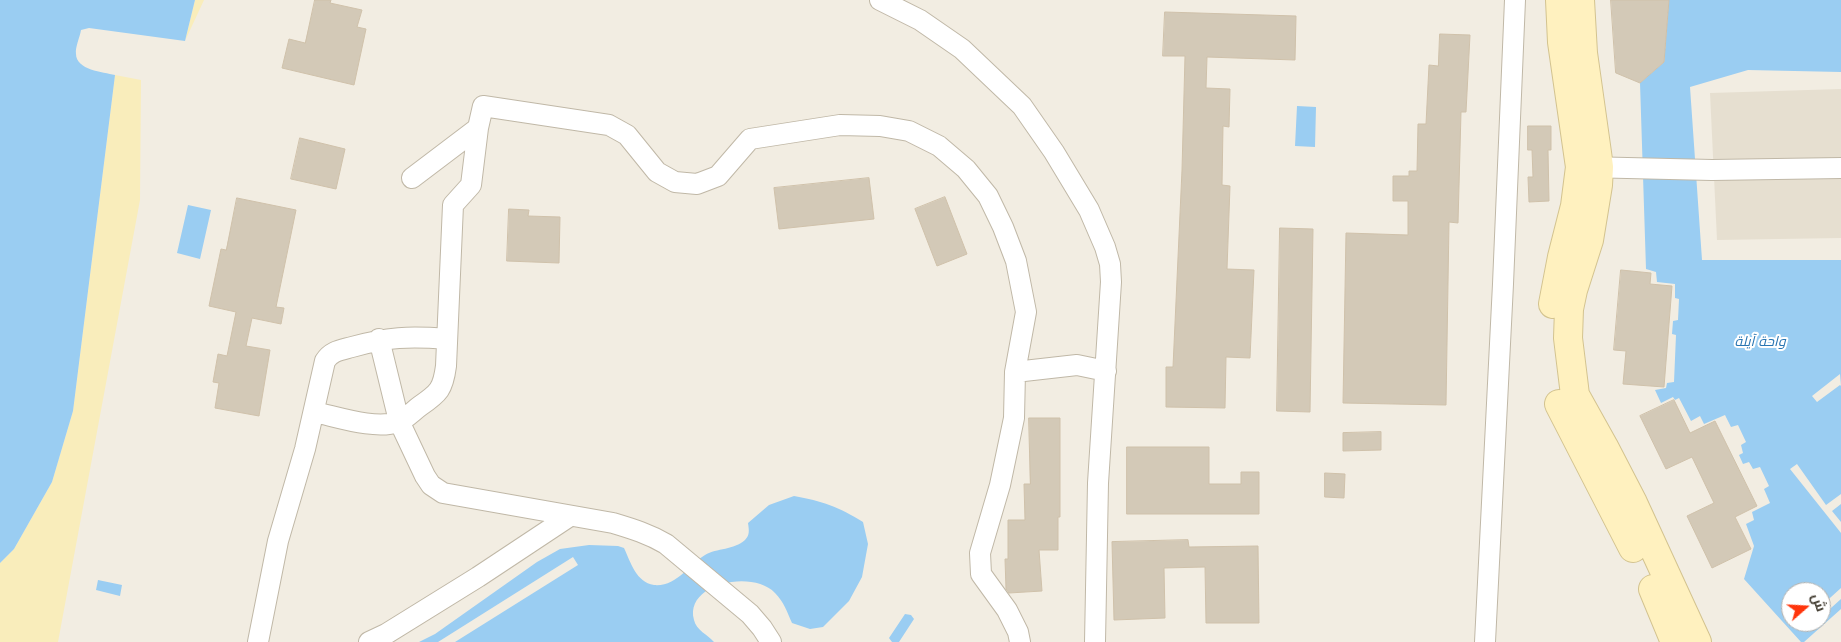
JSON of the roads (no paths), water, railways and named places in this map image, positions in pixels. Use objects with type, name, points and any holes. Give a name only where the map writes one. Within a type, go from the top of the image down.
[{"type":"street","points":[[880,0],[920,20],[962,49],[1022,106],[1054,152],[1089,210],[1110,264],[1112,282],[1098,483],[1095,642]]},
{"type":"street","points":[[1485,642],[1515,0]]},
{"type":"street","points":[[1560,0],[1562,42],[1589,167],[1598,184],[1589,240],[1573,290],[1568,315],[1568,338],[1575,395],[1633,504],[1684,637]]},
{"type":"street","points":[[1580,0],[1589,167]]},
{"type":"street","points":[[314,412],[378,424],[399,421],[436,396],[441,388],[446,366],[453,205],[471,185],[478,128],[483,106],[609,125],[626,135],[657,172],[674,182],[697,184],[718,176],[750,139],[840,124],[880,126],[909,131],[939,146],[966,169],[988,196],[1003,227],[1016,261],[1026,312],[1015,372],[1014,418],[1000,485],[980,553],[981,574],[1007,610],[1018,632],[1020,642]]},
{"type":"street","points":[[412,178],[478,128]]},
{"type":"street","points":[[1589,167],[1712,170],[1841,168]]},
{"type":"street","points":[[258,642],[278,541],[314,412],[325,361],[331,353],[379,339],[413,336],[446,338]]},
{"type":"street","points":[[379,339],[399,421],[425,476],[436,490],[443,493],[640,530],[666,544],[750,614],[771,642]]},
{"type":"street","points":[[1015,372],[1077,366],[1106,371]]},
{"type":"street","points":[[369,642],[386,634],[478,577],[570,516]]},
{"type":"water","points":[[0,0],[195,0],[185,41],[89,28],[81,30],[76,48],[77,59],[80,64],[115,75],[73,411],[52,482],[14,549],[0,563]]},
{"type":"water","name":"واحة آيلة","points":[[1669,0],[1841,0],[1841,72],[1748,70],[1690,87],[1702,260],[1841,260],[1841,642],[1801,642],[1792,632],[1831,632],[1831,582],[1781,582],[1781,620],[1744,579],[1754,546],[1746,524],[1754,520],[1752,512],[1770,503],[1764,489],[1769,486],[1760,467],[1753,469],[1749,462],[1743,464],[1739,455],[1743,453],[1741,445],[1746,442],[1738,425],[1731,427],[1725,415],[1704,424],[1700,416],[1691,421],[1679,398],[1675,400],[1673,397],[1661,403],[1655,390],[1666,388],[1667,383],[1674,382],[1676,335],[1672,334],[1673,321],[1678,320],[1679,299],[1675,298],[1675,284],[1657,282],[1656,272],[1646,269],[1640,83],[1664,62]]},
{"type":"water","points":[[1297,106],[1316,107],[1315,147],[1295,146]]},
{"type":"water","points":[[188,205],[211,210],[200,259],[177,253]]},
{"type":"water","points":[[794,496],[830,505],[863,522],[868,544],[862,577],[849,601],[823,627],[810,629],[792,623],[783,604],[775,593],[765,586],[751,582],[737,582],[722,584],[709,589],[699,597],[694,608],[695,624],[714,642],[419,642],[435,634],[537,562],[560,549],[589,545],[618,546],[624,548],[632,566],[643,580],[654,585],[669,583],[705,555],[741,543],[748,536],[748,523],[769,505]]},
{"type":"water","points":[[98,580],[122,585],[120,596],[96,590]]},
{"type":"water","points":[[905,614],[911,615],[914,619],[899,642],[892,642],[889,638]]}]
